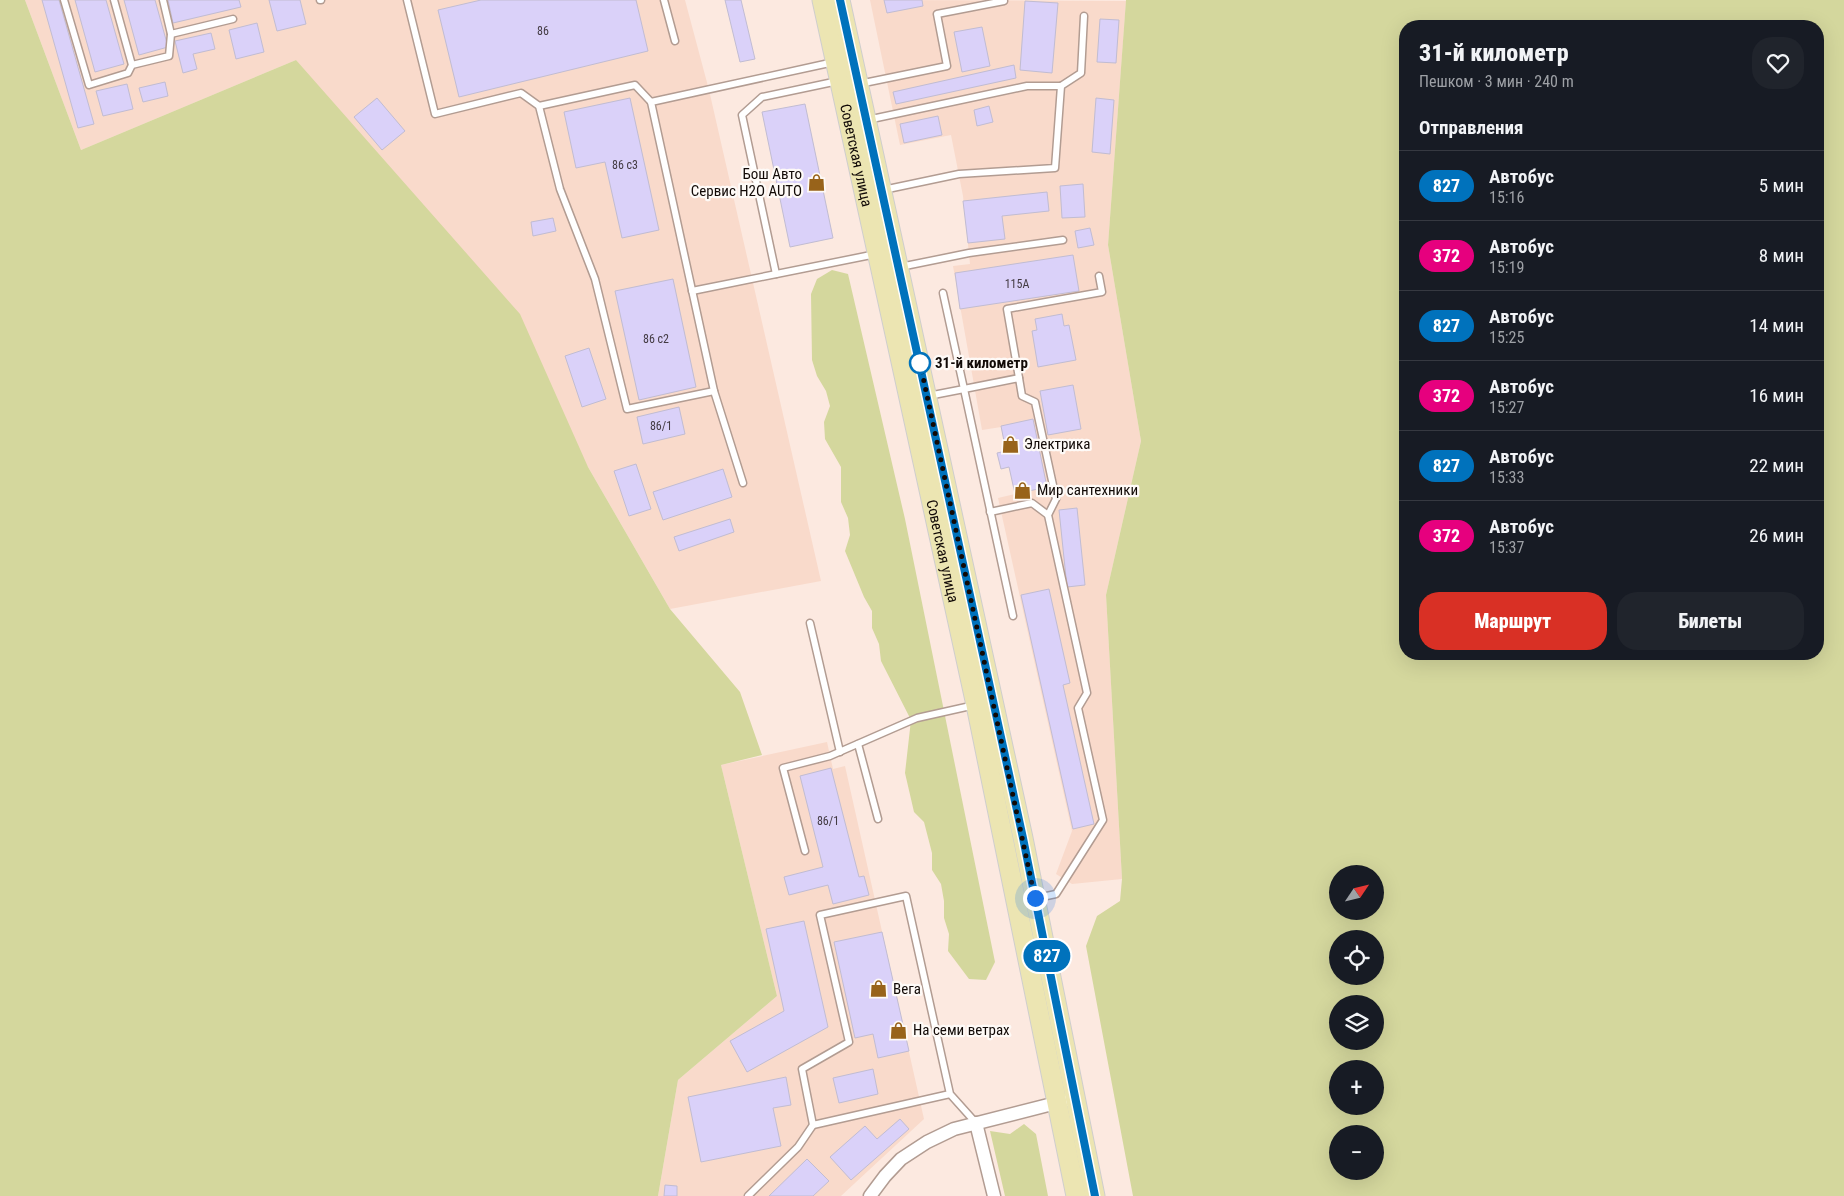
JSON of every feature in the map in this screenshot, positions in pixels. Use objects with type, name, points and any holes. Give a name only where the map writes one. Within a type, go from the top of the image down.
[{"type":"main road","name":"Советская улица","points":[[822,0],[976,705],[1067,1101]]},
{"type":"main road","name":"Советская улица","points":[[840,0],[1035,898],[1067,1101]]},
{"type":"main road","points":[[1067,1101],[1076,1196]]},
{"type":"main road","points":[[1067,1101],[1095,1196]]},
{"type":"street","points":[[870,1196],[884,1176],[901,1159],[927,1142],[954,1129],[1067,1101]]},
{"type":"street","points":[[976,1123],[994,1196]]},
{"type":"lane","points":[[64,0],[89,85],[128,73],[132,65],[114,0]]},
{"type":"lane","points":[[132,65],[170,56],[171,34],[163,0]]},
{"type":"lane","points":[[408,0],[435,114],[521,93],[539,106],[560,189],[595,280],[627,409],[714,391]]},
{"type":"lane","points":[[664,0],[675,41]]},
{"type":"lane","points":[[858,84],[947,66],[937,14],[1004,1]]},
{"type":"lane","points":[[866,120],[1027,86],[1061,86],[1081,73],[1084,16]]},
{"type":"lane","points":[[171,34],[233,19]]},
{"type":"lane","points":[[651,102],[835,62]]},
{"type":"lane","points":[[776,274],[742,115],[762,97],[839,81]]},
{"type":"lane","points":[[539,106],[635,85],[651,102],[714,391],[743,483]]},
{"type":"lane","points":[[881,190],[959,174],[1055,168],[1061,86]]},
{"type":"lane","points":[[899,267],[969,253],[1063,240]]},
{"type":"lane","points":[[692,291],[877,253]]},
{"type":"lane","points":[[1035,898],[1056,894],[1103,820],[1078,708],[1087,693],[1048,515],[1056,499],[1034,402],[1022,396],[1007,308],[1102,292],[1099,276]]},
{"type":"lane","points":[[943,293],[1013,616]]},
{"type":"lane","points":[[927,397],[1019,378]]},
{"type":"lane","points":[[990,512],[1032,503],[1048,515]]},
{"type":"lane","points":[[810,623],[840,752]]},
{"type":"lane","points":[[804,851],[783,768],[830,756],[917,718],[976,705]]},
{"type":"lane","points":[[858,744],[878,818]]},
{"type":"lane","points":[[748,1196],[798,1147],[813,1124],[802,1069],[849,1042],[820,915],[906,896],[950,1094],[976,1123]]},
{"type":"lane","points":[[813,1124],[950,1094]]},
{"type":"shaded area","points":[[25,0],[685,0],[709,90],[821,581],[670,609],[588,467],[296,60],[81,150]]},
{"type":"shaded area","points":[[870,0],[1126,1],[1108,245],[1141,441],[1106,595],[1122,879],[1072,884],[1056,874],[1072,831],[998,498],[1015,494],[1009,467],[1001,469],[997,453],[1006,451],[1001,427],[982,430],[953,266],[970,264],[963,196],[951,135],[900,145]]},
{"type":"shaded area","points":[[827,742],[833,769],[845,766],[924,1119],[841,1196],[658,1196],[678,1080],[777,996],[721,765]]},
{"type":"green space","points":[[0,0],[25,0],[81,150],[296,60],[520,314],[588,467],[670,609],[740,692],[762,755],[721,765],[777,996],[678,1080],[658,1196],[0,1196]]},
{"type":"green space","points":[[1126,0],[1844,0],[1844,1196],[1133,1196],[1086,946],[1097,916],[1120,901],[1122,879],[1106,595],[1141,441],[1108,245]]},
{"type":"green space","points":[[832,270],[848,274],[905,519],[995,962],[986,980],[969,979],[948,951],[949,934],[944,918],[941,884],[932,870],[932,853],[924,822],[914,812],[905,773],[911,720],[881,661],[879,644],[872,628],[872,611],[864,597],[845,551],[850,535],[848,518],[841,502],[841,467],[825,439],[824,422],[830,406],[826,391],[817,376],[812,360],[811,294],[817,279]]},
{"type":"green space","points":[[1024,1124],[1036,1134],[1048,1196],[1005,1196],[990,1131],[1010,1134]]},
{"type":"building","points":[[42,0],[59,0],[94,124],[78,128]]},
{"type":"building","points":[[75,0],[106,0],[124,64],[95,72]]},
{"type":"building","points":[[124,0],[155,0],[168,47],[139,55]]},
{"type":"building","points":[[168,0],[239,0],[241,7],[173,23]]},
{"type":"building","points":[[269,0],[300,0],[306,24],[277,31]]},
{"type":"building","points":[[481,0],[636,0],[648,51],[459,97],[438,10]]},
{"type":"building","points":[[725,0],[741,0],[755,59],[740,62]]},
{"type":"building","points":[[884,0],[922,0],[923,6],[887,13]]},
{"type":"building","points":[[1025,1],[1058,3],[1052,73],[1020,70]]},
{"type":"building","points":[[1100,19],[1119,20],[1116,63],[1097,62]]},
{"type":"building","points":[[257,23],[264,52],[236,59],[229,30]]},
{"type":"building","points":[[982,27],[990,66],[962,72],[954,32]]},
{"type":"building","points":[[211,33],[215,49],[193,54],[197,69],[183,73],[175,41]]},
{"type":"building","points":[[1014,65],[1016,78],[896,104],[893,92]]},
{"type":"building","points":[[165,82],[168,96],[143,102],[139,88]]},
{"type":"building","points":[[127,84],[133,109],[103,116],[96,91]]},
{"type":"building","points":[[377,98],[405,131],[382,150],[354,117]]},
{"type":"building","points":[[630,98],[659,230],[622,238],[605,162],[576,168],[564,112]]},
{"type":"building","points":[[1096,98],[1114,100],[1110,154],[1092,152]]},
{"type":"building","points":[[805,104],[833,238],[790,247],[762,112]]},
{"type":"building","points":[[989,106],[993,122],[977,126],[974,110]]},
{"type":"building","points":[[938,116],[942,135],[904,143],[900,124]]},
{"type":"building","points":[[1083,184],[1085,217],[1062,218],[1060,186]]},
{"type":"building","points":[[1047,192],[1049,211],[1002,216],[1005,239],[968,243],[963,201]]},
{"type":"building","points":[[553,218],[556,231],[533,236],[531,222]]},
{"type":"building","points":[[1090,228],[1094,245],[1078,248],[1075,231]]},
{"type":"building","points":[[1073,255],[1079,291],[960,309],[955,273]]},
{"type":"building","points":[[673,279],[696,387],[639,400],[615,291]]},
{"type":"building","points":[[1062,314],[1064,326],[1069,325],[1076,360],[1038,367],[1032,331],[1037,330],[1035,319]]},
{"type":"building","points":[[589,348],[606,399],[582,407],[565,356]]},
{"type":"building","points":[[1073,385],[1081,429],[1048,435],[1040,391]]},
{"type":"building","points":[[679,407],[685,434],[643,444],[637,417]]},
{"type":"building","points":[[1033,419],[1047,487],[1015,494],[1009,467],[1001,469],[997,453],[1006,451],[1001,426]]},
{"type":"building","points":[[636,464],[651,509],[629,516],[614,471]]},
{"type":"building","points":[[723,469],[732,497],[663,520],[653,492]]},
{"type":"building","points":[[1077,508],[1085,585],[1067,587],[1059,510]]},
{"type":"building","points":[[730,519],[734,532],[679,551],[674,537]]},
{"type":"building","points":[[1049,589],[1070,683],[1063,685],[1094,824],[1073,829],[1021,595]]},
{"type":"building","points":[[831,768],[859,877],[864,876],[869,895],[833,904],[828,885],[789,895],[784,877],[823,867],[800,776]]},
{"type":"building","points":[[804,921],[828,1027],[747,1072],[730,1041],[784,1011],[766,929]]},
{"type":"building","points":[[882,932],[909,1051],[878,1058],[873,1034],[855,1038],[834,942]]},
{"type":"building","points":[[873,1069],[878,1094],[839,1103],[833,1078]]},
{"type":"building","points":[[786,1077],[791,1105],[773,1108],[781,1146],[701,1162],[688,1097]]},
{"type":"building","points":[[900,1119],[909,1129],[851,1180],[830,1157],[865,1126],[877,1139]]},
{"type":"building","points":[[807,1159],[829,1181],[813,1196],[769,1196]]},
{"type":"building","points":[[665,1185],[677,1186],[677,1196],[664,1196]]},
{"type":"bus line","name":"827","points":[[840,0],[1023,838],[1095,1196]]},
{"type":"place","name":"Бош Авто Сервис H2O AUTO","points":[[816,183]]},
{"type":"place","name":"31-й километр","points":[[920,363]]},
{"type":"place","name":"Электрика","points":[[1010,444]]},
{"type":"place","name":"Мир сантехники","points":[[1023,490]]},
{"type":"place","name":"Вега","points":[[879,989]]},
{"type":"place","name":"На семи ветрах","points":[[899,1030]]},
{"type":"route","points":[[920,363],[1035,898]]}]
